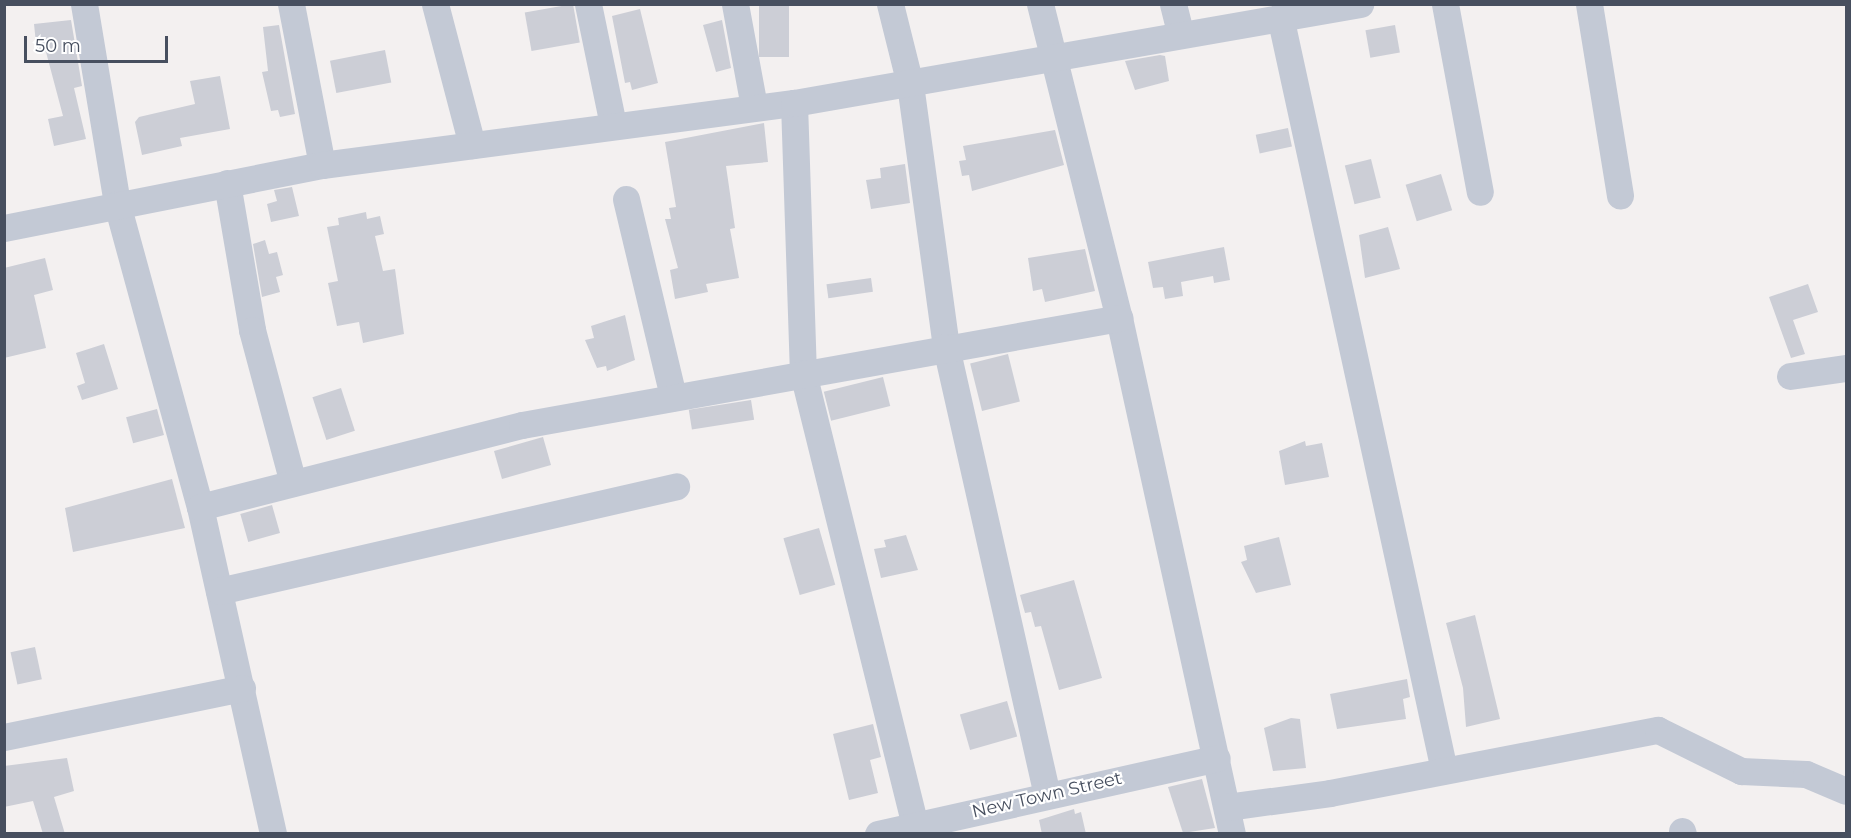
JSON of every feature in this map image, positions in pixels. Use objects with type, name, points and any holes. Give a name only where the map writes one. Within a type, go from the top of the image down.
[{"type":"street","points":[[84,4],[117,204],[200,507],[273,834]]},
{"type":"street","points":[[291,4],[322,165]]},
{"type":"street","points":[[435,4],[472,144]]},
{"type":"street","points":[[588,4],[613,125]]},
{"type":"street","points":[[735,4],[754,107]]},
{"type":"street","points":[[890,4],[910,84],[946,347],[1047,794]]},
{"type":"street","points":[[1040,4],[1119,318],[1232,834]]},
{"type":"street","points":[[1173,4],[1180,33]]},
{"type":"street","points":[[4,228],[322,165],[794,103],[910,84],[1053,54],[1316,8],[1360,4]]},
{"type":"street","points":[[1445,4],[1480,192]]},
{"type":"street","points":[[1589,4],[1620,196]]},
{"type":"street","points":[[1280,16],[1444,770]]},
{"type":"street","points":[[794,103],[803,373],[915,825]]},
{"type":"street","points":[[227,183],[252,330],[293,483]]},
{"type":"street","points":[[626,199],[673,397]]},
{"type":"street","points":[[200,507],[522,426],[946,347],[1119,318]]},
{"type":"street","points":[[1791,376],[1846,368]]},
{"type":"street","points":[[219,591],[676,486]]},
{"type":"street","points":[[4,737],[242,688]]},
{"type":"street","points":[[1227,807],[1658,730],[1741,771],[1806,774],[1846,791]]},
{"type":"street","name":"New Town Street","points":[[878,834],[1047,794],[1217,758]]},
{"type":"building","points":[[573,4],[580,42],[532,51],[525,13]]},
{"type":"building","points":[[759,4],[789,4],[789,57],[759,57]]},
{"type":"building","points":[[640,9],[658,83],[632,90],[630,82],[625,83],[612,16]]},
{"type":"building","points":[[71,20],[82,86],[74,88],[86,139],[54,146],[48,119],[63,116],[46,52],[37,53],[34,24]]},
{"type":"building","points":[[722,20],[731,68],[716,72],[703,25]]},
{"type":"building","points":[[279,25],[295,114],[280,117],[278,110],[271,111],[262,72],[268,71],[263,27]]},
{"type":"building","points":[[1395,25],[1400,53],[1370,58],[1365,30]]},
{"type":"building","points":[[385,50],[391,82],[336,93],[330,61]]},
{"type":"building","points":[[1165,56],[1169,81],[1135,90],[1125,61]]},
{"type":"building","points":[[220,76],[230,129],[180,138],[182,146],[142,155],[135,122],[139,117],[195,104],[190,81]]},
{"type":"building","points":[[764,123],[768,162],[726,166],[735,228],[730,229],[739,278],[706,284],[708,292],[675,299],[670,270],[678,268],[665,219],[671,219],[669,208],[676,207],[665,142]]},
{"type":"building","points":[[1288,128],[1292,147],[1260,153],[1256,135]]},
{"type":"building","points":[[1055,130],[1064,165],[972,191],[969,175],[962,176],[959,161],[966,160],[963,146]]},
{"type":"building","points":[[1371,159],[1381,198],[1354,204],[1345,166]]},
{"type":"building","points":[[905,164],[910,203],[871,209],[866,180],[881,178],[880,168]]},
{"type":"building","points":[[1441,174],[1452,210],[1417,221],[1406,185]]},
{"type":"building","points":[[292,187],[299,216],[271,222],[267,204],[277,201],[274,190]]},
{"type":"building","points":[[366,212],[367,219],[380,216],[384,234],[375,236],[383,271],[395,269],[404,334],[363,343],[359,322],[337,326],[328,283],[338,281],[327,227],[339,225],[338,218]]},
{"type":"building","points":[[1388,227],[1400,269],[1365,278],[1359,235]]},
{"type":"building","points":[[265,240],[269,254],[277,252],[283,275],[276,277],[280,292],[262,297],[253,244]]},
{"type":"building","points":[[1224,247],[1230,280],[1214,283],[1213,276],[1181,282],[1183,296],[1165,299],[1163,287],[1153,288],[1148,262]]},
{"type":"building","points":[[1085,249],[1095,291],[1045,302],[1042,289],[1033,291],[1028,258]]},
{"type":"building","points":[[45,258],[53,290],[34,295],[46,348],[4,358],[4,268]]},
{"type":"building","points":[[871,278],[873,292],[828,298],[826,284]]},
{"type":"building","points":[[1808,284],[1818,312],[1793,320],[1805,354],[1791,358],[1769,297]]},
{"type":"building","points":[[625,315],[635,360],[607,371],[606,366],[597,368],[585,340],[594,338],[591,326]]},
{"type":"building","points":[[104,344],[118,389],[82,400],[77,386],[85,383],[76,353]]},
{"type":"building","points":[[1008,354],[1020,402],[982,411],[970,363]]},
{"type":"building","points":[[883,377],[890,406],[831,421],[824,392]]},
{"type":"building","points":[[341,388],[355,431],[326,440],[312,397]]},
{"type":"building","points":[[751,400],[754,420],[692,430],[689,410]]},
{"type":"building","points":[[157,409],[164,435],[133,443],[126,417]]},
{"type":"building","points":[[543,437],[551,465],[502,479],[494,451]]},
{"type":"building","points":[[1305,441],[1306,446],[1322,443],[1329,477],[1285,485],[1279,451]]},
{"type":"building","points":[[172,479],[185,528],[73,552],[65,508]]},
{"type":"building","points":[[272,505],[280,533],[248,542],[240,514]]},
{"type":"building","points":[[819,528],[835,585],[800,595],[783,538]]},
{"type":"building","points":[[906,535],[918,570],[881,578],[874,549],[886,547],[884,540]]},
{"type":"building","points":[[1279,537],[1291,585],[1256,593],[1241,562],[1247,560],[1244,546]]},
{"type":"building","points":[[1074,580],[1102,678],[1059,690],[1041,626],[1035,627],[1031,612],[1025,613],[1020,595]]},
{"type":"building","points":[[1475,615],[1500,719],[1466,727],[1463,688],[1446,623]]},
{"type":"building","points":[[35,647],[42,679],[17,684],[11,652]]},
{"type":"building","points":[[1407,679],[1410,697],[1403,699],[1406,719],[1337,729],[1330,694]]},
{"type":"building","points":[[1007,701],[1017,737],[970,750],[960,715]]},
{"type":"building","points":[[1291,718],[1300,719],[1306,768],[1273,771],[1264,728]]},
{"type":"building","points":[[873,724],[881,757],[870,760],[878,793],[849,800],[833,734]]},
{"type":"building","points":[[67,758],[74,791],[54,797],[65,834],[43,834],[33,801],[4,807],[4,766]]},
{"type":"building","points":[[1202,779],[1215,828],[1183,833],[1168,787]]},
{"type":"building","points":[[1074,809],[1075,814],[1081,812],[1086,834],[1042,834],[1039,820]]}]
